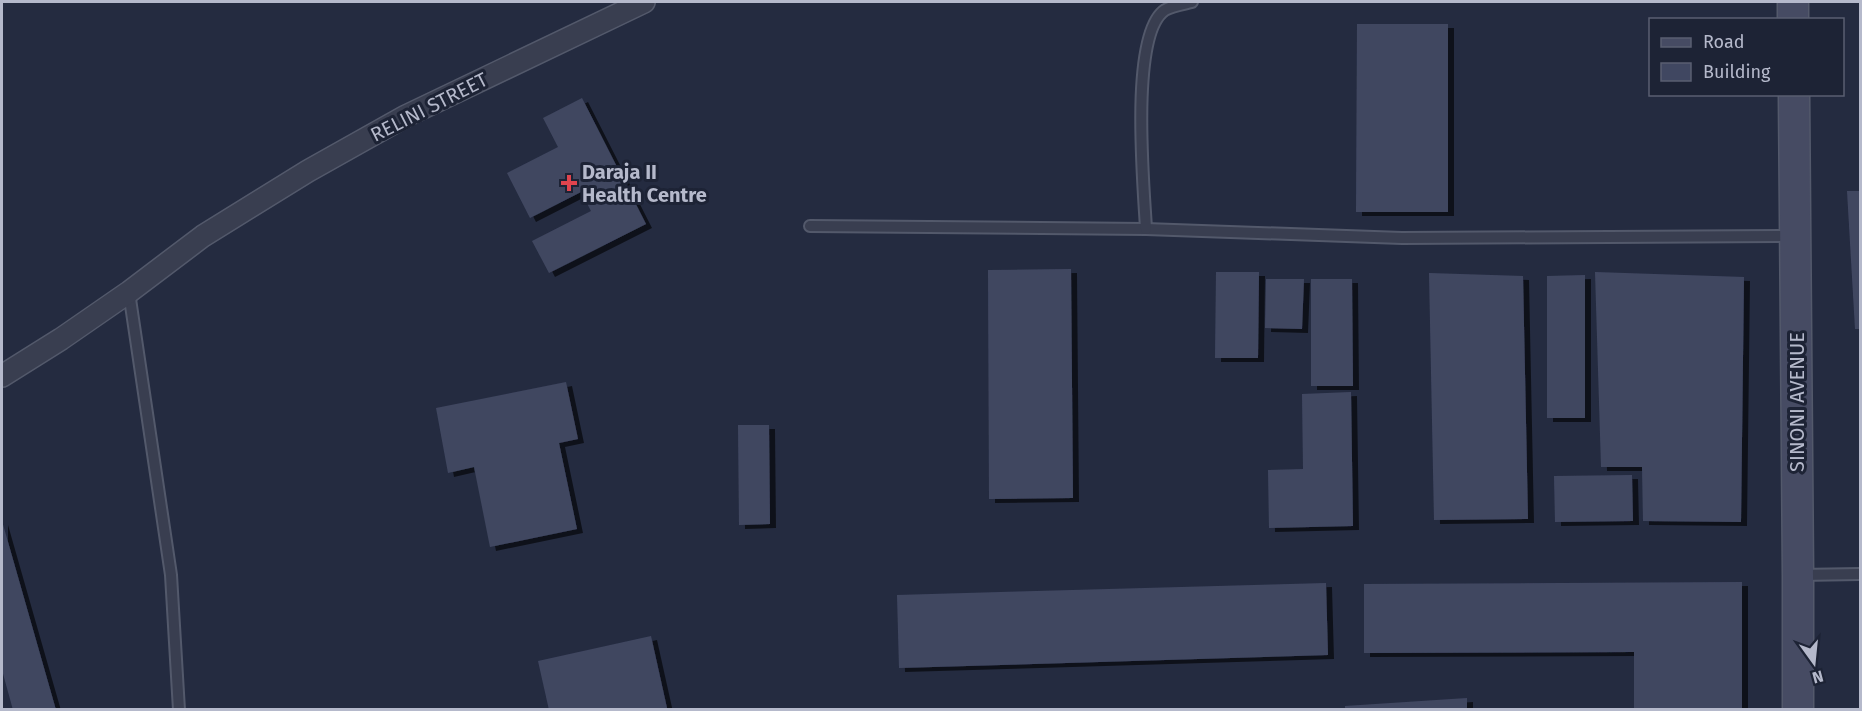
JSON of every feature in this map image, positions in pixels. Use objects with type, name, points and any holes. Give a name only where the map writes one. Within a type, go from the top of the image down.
[{"type":"street","name":"RELINI STREET","points":[[129,292],[203,236],[308,171],[406,116],[644,2]]},
{"type":"street","points":[[1793,2],[1793,18]]},
{"type":"street","name":"SINONI AVENUE","points":[[1794,96],[1798,710]]},
{"type":"street","points":[[2,376],[129,292]]},
{"type":"lane","points":[[1146,229],[1141,82],[1150,32],[1164,11],[1192,2]]},
{"type":"lane","points":[[810,226],[1146,229],[1402,238],[1796,236]]},
{"type":"lane","points":[[129,292],[171,575],[179,710]]},
{"type":"lane","points":[[1798,575],[1860,574]]},
{"type":"building","points":[[1357,24],[1448,24],[1448,212],[1356,212]]},
{"type":"building","name":"Daraja II Health Centre","points":[[582,98],[646,224],[549,273],[532,241],[591,211],[581,192],[530,218],[507,173],[558,147],[543,118]]},
{"type":"building","points":[[1847,191],[1860,191],[1860,329],[1855,329]]},
{"type":"building","points":[[1071,269],[1073,498],[989,499],[988,270]]},
{"type":"building","points":[[1216,272],[1259,272],[1258,358],[1215,358]]},
{"type":"building","points":[[1595,272],[1744,277],[1741,522],[1643,521],[1642,467],[1601,467]]},
{"type":"building","points":[[1429,273],[1523,276],[1528,519],[1434,520]]},
{"type":"building","points":[[1585,275],[1585,418],[1547,418],[1547,276]]},
{"type":"building","points":[[1266,279],[1304,279],[1302,329],[1265,328]]},
{"type":"building","points":[[1311,279],[1352,279],[1353,386],[1311,386]]},
{"type":"building","points":[[566,382],[578,439],[559,443],[577,529],[490,547],[474,467],[448,473],[436,408]]},
{"type":"building","points":[[1351,392],[1353,526],[1269,528],[1268,470],[1303,469],[1302,394]]},
{"type":"building","points":[[738,425],[769,425],[770,524],[739,525]]},
{"type":"building","points":[[1632,475],[1633,521],[1555,522],[1554,476]]},
{"type":"building","points":[[2,521],[56,710],[13,710],[2,670]]},
{"type":"building","points":[[1742,582],[1742,710],[1634,710],[1634,652],[1364,653],[1364,584]]},
{"type":"building","points":[[1326,583],[1328,655],[899,668],[897,595]]},
{"type":"building","points":[[651,636],[667,708],[659,710],[549,710],[538,661]]},
{"type":"building","points":[[1467,698],[1467,710],[1345,710],[1345,706]]},
{"type":"place","name":"Daraja II Health Centre","points":[[569,183]]}]
